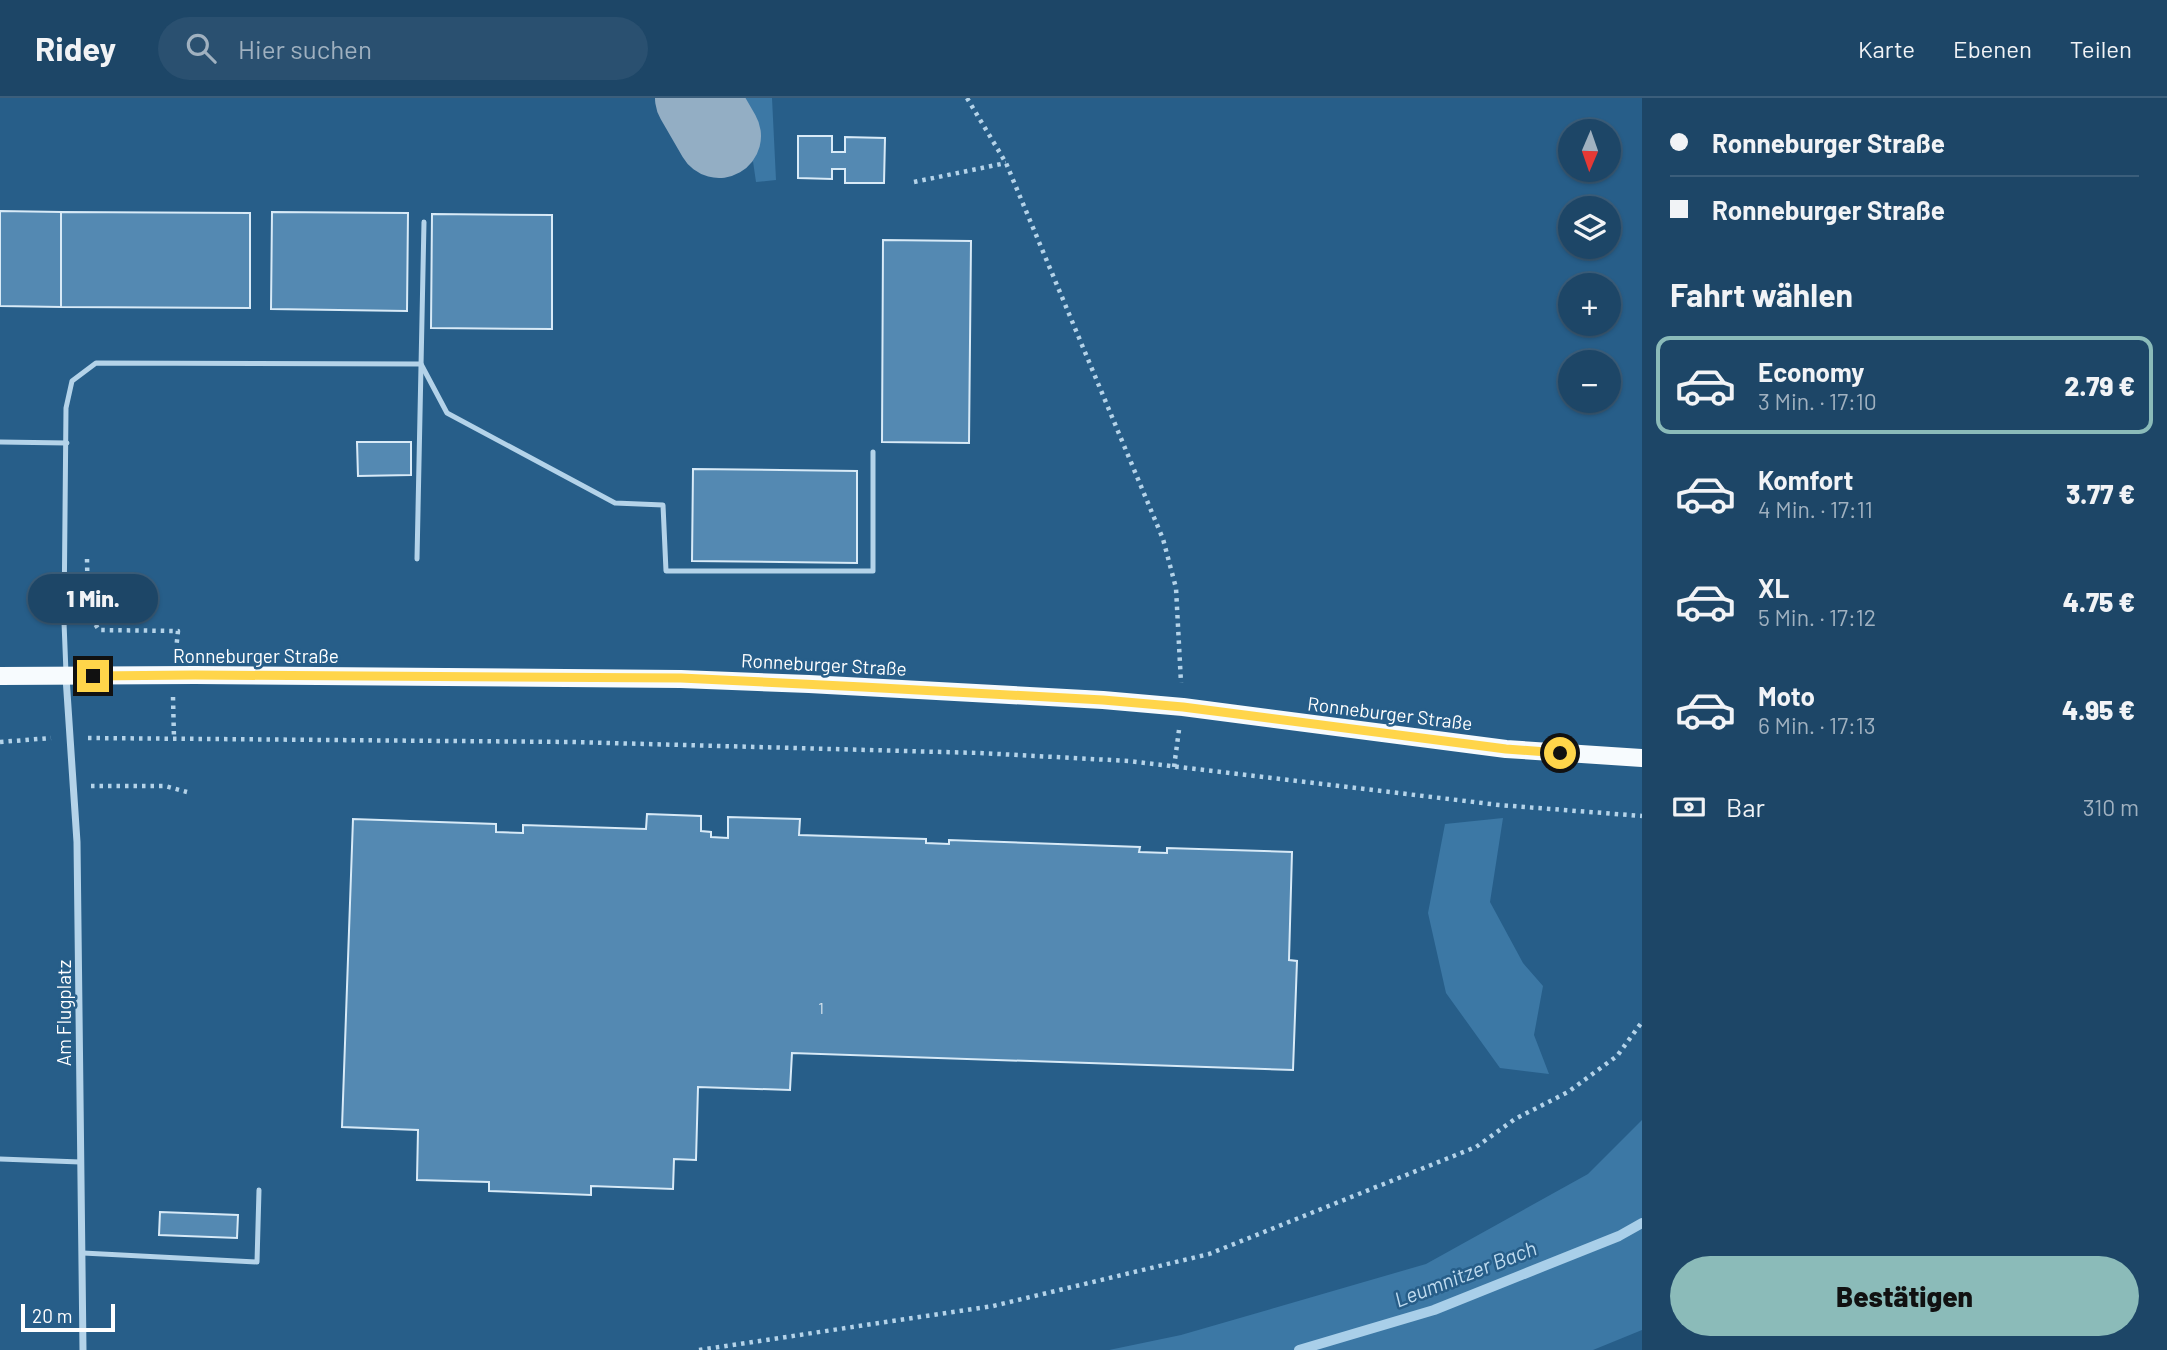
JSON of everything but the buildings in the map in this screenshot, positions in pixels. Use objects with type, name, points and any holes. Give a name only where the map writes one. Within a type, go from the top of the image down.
[{"type":"main road","name":"Ronneburger Straße","points":[[0,676],[681,678],[1103,700],[1183,707],[1506,749],[1642,758]]},
{"type":"street","name":"Am Flugplatz","points":[[66,676],[77,842],[83,1350]]},
{"type":"lane","points":[[417,559],[424,222]]},
{"type":"lane","points":[[66,676],[66,408],[72,382],[96,363],[421,364]]},
{"type":"lane","points":[[421,364],[447,413],[615,503],[663,505],[666,571],[873,571],[873,452]]},
{"type":"lane","points":[[0,442],[66,443]]},
{"type":"lane","points":[[0,1159],[80,1161]]},
{"type":"lane","points":[[83,1253],[257,1262],[260,1190]]},
{"type":"path","points":[[967,98],[1006,163],[1163,539],[1176,588],[1183,707],[1174,766]]},
{"type":"path","points":[[914,182],[1006,163]]},
{"type":"path","points":[[87,559],[88,613],[99,630],[178,631],[173,676],[174,739]]},
{"type":"path","points":[[0,742],[35,738],[122,737],[572,742],[980,753],[1129,761],[1499,805],[1642,816]]},
{"type":"path","points":[[74,785],[165,786],[187,792]]},
{"type":"path","points":[[699,1350],[993,1306],[1209,1254],[1476,1147],[1515,1119],[1568,1092],[1617,1056],[1642,1022]]},
{"type":"shaded area","points":[[734,98],[772,98],[776,180],[756,182],[747,120]]},
{"type":"shaded area","points":[[1503,818],[1490,902],[1523,963],[1543,986],[1534,1035],[1549,1074],[1500,1068],[1446,993],[1428,913],[1445,824]]},
{"type":"shaded area","points":[[1642,1120],[1642,1330],[1593,1350],[1109,1350],[1181,1335],[1426,1264],[1588,1174]]},
{"type":"waterway","name":"Leumnitzer Bach","points":[[1299,1350],[1434,1310],[1619,1236],[1642,1223]]},
{"type":"taxiway","points":[[697,98],[719,136]]},
{"type":"route","points":[[93,676],[681,678],[863,687],[1183,707],[1506,749],[1560,753]]}]
